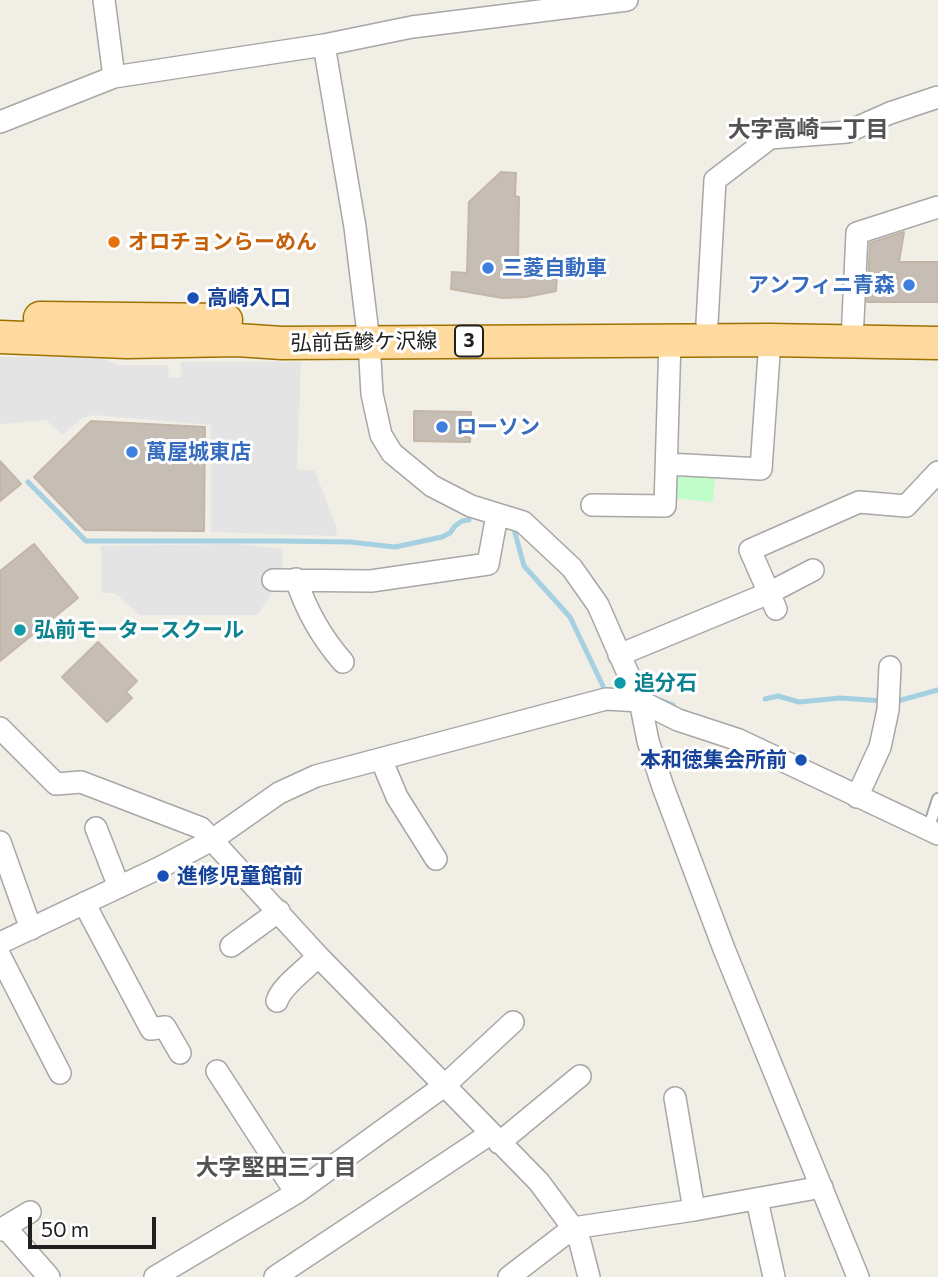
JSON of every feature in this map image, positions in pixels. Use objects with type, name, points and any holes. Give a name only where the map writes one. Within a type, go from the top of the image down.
[{"type":"main road","name":"3","points":[[0,318],[194,319],[367,333],[707,323],[853,332],[938,321]]},
{"type":"main road","name":"弘前岳鰺ケ沢線","points":[[0,337],[127,342],[367,333],[769,340],[853,332],[938,343]]},
{"type":"street","points":[[104,0],[114,77]]},
{"type":"street","points":[[0,122],[114,77],[324,45],[439,23],[627,0]]},
{"type":"street","points":[[324,45],[355,227],[372,394],[381,435],[392,453],[432,486],[471,506],[523,522],[572,568],[598,605],[640,701],[648,741],[663,787],[724,949],[858,1277]]},
{"type":"street","points":[[707,323],[715,180],[769,138],[847,132],[890,113],[938,97]]},
{"type":"street","points":[[853,332],[858,233],[938,207]]},
{"type":"street","points":[[592,506],[664,506],[670,340]]},
{"type":"street","points":[[667,464],[761,469],[769,340]]},
{"type":"street","points":[[772,601],[751,551],[859,502],[906,506],[938,472]]},
{"type":"street","points":[[273,580],[371,581],[488,564],[497,515]]},
{"type":"street","points":[[619,654],[772,601],[813,570]]},
{"type":"street","points":[[296,579],[304,601],[329,646],[343,662]]},
{"type":"street","points":[[857,796],[880,747],[889,700],[890,667]]},
{"type":"street","points":[[0,943],[212,840],[279,793],[316,776],[606,699],[640,701],[678,720],[739,740],[933,832]]},
{"type":"street","points":[[0,728],[56,784],[81,782],[201,828],[318,956],[494,1139],[539,1182],[573,1228],[580,1242],[589,1277]]},
{"type":"street","points":[[381,759],[397,797],[436,859]]},
{"type":"street","points":[[96,828],[119,887]]},
{"type":"street","points":[[0,842],[31,929]]},
{"type":"street","points":[[84,903],[151,1029],[165,1027],[180,1053]]},
{"type":"street","points":[[231,946],[279,911]]},
{"type":"street","points":[[0,956],[60,1073]]},
{"type":"street","points":[[276,1001],[280,990],[318,956]]},
{"type":"street","points":[[155,1277],[296,1193],[444,1086],[513,1022]]},
{"type":"street","points":[[217,1071],[296,1193]]},
{"type":"street","points":[[275,1277],[494,1139],[580,1076]]},
{"type":"street","points":[[674,1098],[694,1210]]},
{"type":"street","points":[[509,1277],[573,1228],[757,1200],[822,1187]]},
{"type":"street","points":[[757,1200],[774,1277]]},
{"type":"street","points":[[30,1212],[3,1229],[50,1277]]},
{"type":"lane","points":[[933,832],[938,799]]},
{"type":"green space","points":[[673,472],[715,475],[713,502],[671,498]]},
{"type":"shaded area","points":[[0,357],[98,357],[120,365],[168,365],[169,378],[181,377],[181,362],[301,362],[297,469],[315,471],[337,529],[336,536],[211,532],[211,425],[94,415],[82,418],[63,435],[46,420],[0,424]]},
{"type":"shaded area","points":[[237,544],[283,549],[282,579],[257,615],[139,615],[115,593],[102,593],[101,546]]},
{"type":"building","points":[[501,172],[516,173],[515,196],[519,197],[518,260],[558,261],[556,291],[502,298],[451,289],[452,272],[467,273],[469,202]]},
{"type":"building","points":[[904,232],[899,262],[938,262],[938,302],[867,302],[870,243]]},
{"type":"building","name":"ローソン","points":[[414,411],[471,412],[470,442],[414,441]]},
{"type":"building","name":"萬屋城東店","points":[[91,421],[205,427],[204,531],[85,530],[34,477]]},
{"type":"building","points":[[0,461],[21,484],[0,501]]},
{"type":"building","name":"弘前モータースクール","points":[[34,544],[78,598],[0,661],[0,571]]},
{"type":"building","points":[[98,642],[137,681],[126,692],[132,698],[107,722],[62,677]]},
{"type":"waterway","points":[[28,482],[86,541],[350,542],[395,547],[442,537],[462,521],[469,520]]},
{"type":"waterway","points":[[515,533],[524,566],[570,617],[603,686]]},
{"type":"waterway","points":[[894,702],[938,690]]},
{"type":"waterway","points":[[765,699],[778,696],[799,702],[840,698],[884,701]]},
{"type":"waterway","points":[[660,700],[673,705]]},
{"type":"place","name":"オロチョンらーめん","points":[[114,242]]},
{"type":"place","name":"三菱自動車","points":[[488,268]]},
{"type":"place","name":"アンフィニ青森","points":[[909,285]]},
{"type":"place","name":"高崎入口","points":[[193,298]]},
{"type":"place","name":"ローソン","points":[[442,427]]},
{"type":"place","name":"萬屋城東店","points":[[132,452]]},
{"type":"place","name":"弘前モータースクール","points":[[20,630]]},
{"type":"place","name":"追分石","points":[[620,683]]},
{"type":"place","name":"本和徳集会所前","points":[[801,760]]},
{"type":"place","name":"進修児童館前","points":[[163,876]]},
{"type":"district","name":"大字高崎一丁目","points":[[808,129]]},
{"type":"district","name":"大字堅田三丁目","points":[[276,1167]]}]
